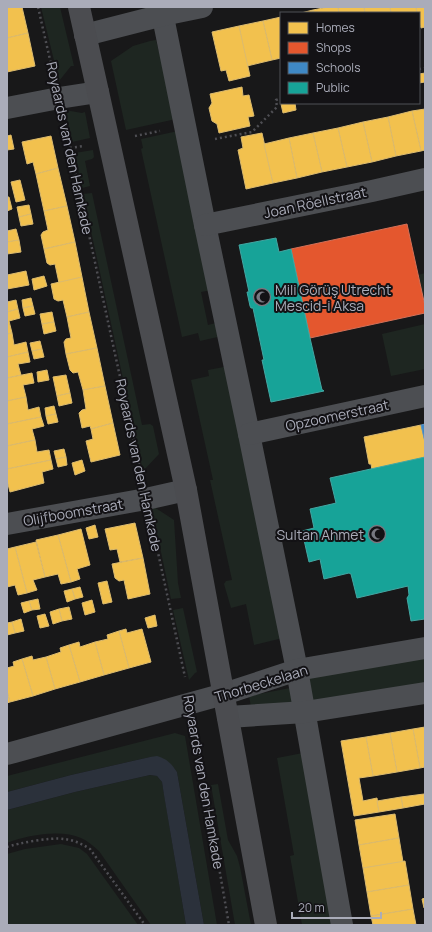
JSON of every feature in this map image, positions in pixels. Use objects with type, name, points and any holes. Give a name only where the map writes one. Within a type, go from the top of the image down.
[{"type":"street","points":[[78,7],[186,490],[266,925]]},
{"type":"street","points":[[85,35],[162,11],[202,7]]},
{"type":"street","points":[[162,11],[297,670],[342,925]]},
{"type":"street","points":[[7,108],[98,92]]},
{"type":"street","name":"Joan Röellstraat","points":[[205,225],[425,179]]},
{"type":"street","name":"Opzoomerstraat","points":[[249,434],[425,396]]},
{"type":"street","name":"Olijfboomstraat","points":[[7,524],[146,499],[186,490]]},
{"type":"street","name":"Thorbeckelaan","points":[[7,754],[191,704],[297,670],[425,648]]},
{"type":"street","name":"Thorbeckelaan","points":[[228,717],[305,712],[425,693]]},
{"type":"path","name":"Royaards van den Hamkade","points":[[38,7],[191,704],[229,925]]},
{"type":"path","points":[[189,144],[252,132],[277,107],[276,100],[280,98]]},
{"type":"path","points":[[7,847],[42,840],[63,839],[79,843],[90,850],[145,925]]},
{"type":"shaded area","points":[[41,7],[60,7],[74,66],[71,66],[59,81]]},
{"type":"shaded area","points":[[156,40],[176,119],[126,130],[111,61],[133,46]]},
{"type":"shaded area","points":[[65,110],[82,113],[85,112],[90,138],[72,142]]},
{"type":"shaded area","points":[[178,131],[212,290],[201,292],[208,325],[220,322],[222,336],[200,341],[198,333],[182,337],[141,149],[143,148],[141,139]]},
{"type":"shaded area","points":[[93,150],[94,157],[85,161],[90,186],[82,188],[75,153]]},
{"type":"shaded area","points":[[92,193],[142,425],[150,424],[153,426],[159,454],[143,471],[83,194]]},
{"type":"shaded area","points":[[425,273],[425,307],[418,275]]},
{"type":"shaded area","points":[[425,324],[425,369],[391,376],[382,334]]},
{"type":"shaded area","points":[[229,366],[287,637],[254,645],[246,604],[231,608],[224,584],[226,581],[232,580],[210,480],[213,480],[191,380],[209,376],[208,370]]},
{"type":"shaded area","points":[[151,505],[174,520],[178,583],[181,598],[171,599]]},
{"type":"shaded area","points":[[183,608],[197,672],[189,680],[173,610]]},
{"type":"shaded area","points":[[425,648],[425,693],[305,712],[297,670]]},
{"type":"shaded area","points":[[295,687],[298,704],[252,713],[249,696]]},
{"type":"shaded area","points":[[175,733],[185,736],[217,925],[204,925],[177,772],[165,761],[150,757],[71,775],[7,792],[7,776]]},
{"type":"shaded area","points":[[308,752],[338,925],[302,925],[290,856],[294,855],[277,758]]},
{"type":"shaded area","points":[[157,756],[164,758],[177,772],[204,925],[186,925],[162,782],[157,776],[150,775],[75,792],[7,810],[7,792],[71,775]]},
{"type":"shaded area","points":[[150,775],[157,776],[162,782],[186,925],[151,925],[99,851],[81,838],[64,834],[44,834],[7,843],[7,810],[75,792]]},
{"type":"shaded area","points":[[218,784],[228,840],[237,856],[240,867],[251,925],[235,925],[211,785]]},
{"type":"shaded area","points":[[61,844],[79,848],[87,854],[138,925],[7,925],[7,854],[25,849]]},
{"type":"building: Homes","points":[[7,7],[22,7],[28,33],[7,38]]},
{"type":"building: Homes","points":[[338,7],[339,12],[313,12],[313,10]]},
{"type":"building: Homes","points":[[338,7],[364,7],[365,12],[339,12]]},
{"type":"building: Homes","points":[[364,7],[390,7],[391,12],[365,12]]},
{"type":"building: Homes","points":[[390,7],[416,7],[417,12],[391,12]]},
{"type":"building: Homes","points":[[416,7],[425,7],[425,27],[421,28],[420,12],[417,12]]},
{"type":"building: Homes","points":[[280,17],[280,58],[272,60],[263,21]]},
{"type":"building: Homes","points":[[263,21],[272,60],[247,66],[239,26]]},
{"type":"building: Homes","points":[[239,26],[250,76],[229,81],[226,70],[221,71],[212,32]]},
{"type":"building: Homes","points":[[28,33],[35,66],[7,72],[7,38]]},
{"type":"building: Homes","points":[[425,73],[425,82],[420,83],[420,74]]},
{"type":"building: Homes","points":[[242,87],[243,96],[249,95],[254,116],[248,117],[250,126],[219,133],[217,124],[212,121],[209,108],[212,103],[210,94]]},
{"type":"building: Homes","points":[[281,104],[295,104],[296,110],[283,113]]},
{"type":"building: Homes","points":[[425,109],[425,150],[421,151],[412,111]]},
{"type":"building: Homes","points":[[412,111],[421,151],[396,156],[388,117]]},
{"type":"building: Homes","points":[[388,117],[396,156],[372,162],[363,122]]},
{"type":"building: Homes","points":[[363,122],[372,162],[347,167],[338,128]]},
{"type":"building: Homes","points":[[338,128],[347,167],[322,172],[313,133]]},
{"type":"building: Homes","points":[[262,133],[273,183],[246,189],[238,150],[243,148],[241,137]]},
{"type":"building: Homes","points":[[313,133],[322,172],[297,178],[289,138]]},
{"type":"building: Homes","points":[[11,135],[14,149],[7,150],[7,136]]},
{"type":"building: Homes","points":[[51,136],[58,168],[36,174],[33,162],[27,164],[22,142]]},
{"type":"building: Homes","points":[[289,138],[297,178],[273,183],[264,144]]},
{"type":"building: Homes","points":[[58,168],[67,206],[44,211],[36,174]]},
{"type":"building: Homes","points":[[20,180],[25,200],[16,202],[11,182]]},
{"type":"building: Homes","points":[[7,197],[9,197],[12,209],[7,211]]},
{"type":"building: Homes","points":[[29,205],[31,214],[19,217],[17,207]]},
{"type":"building: Homes","points":[[67,206],[75,242],[44,249],[41,235],[43,232],[48,230],[44,211]]},
{"type":"building: Homes","points":[[31,214],[33,224],[21,226],[19,217]]},
{"type":"building: Homes","points":[[16,229],[19,240],[7,242],[7,231]]},
{"type":"building: Homes","points":[[19,240],[21,252],[7,254],[7,242]]},
{"type":"building: Homes","points":[[75,242],[82,277],[59,283],[55,264],[50,265],[47,263],[44,249]]},
{"type":"building: Homes","points":[[26,271],[29,285],[7,289],[7,275]]},
{"type":"building: Homes","points":[[44,276],[47,286],[34,290],[32,279]]},
{"type":"building: Homes","points":[[82,277],[89,312],[67,317],[63,300],[58,301],[54,299],[51,284]]},
{"type":"building: Homes","points":[[31,298],[33,306],[23,308],[22,300]]},
{"type":"building: Homes","points":[[16,300],[18,309],[7,312],[7,302]]},
{"type":"building: Homes","points":[[33,306],[35,314],[25,316],[23,308]]},
{"type":"building: Homes","points":[[18,309],[20,318],[9,321],[12,333],[7,334],[7,312]]},
{"type":"building: Homes","points":[[52,312],[54,322],[42,324],[40,314]]},
{"type":"building: Homes","points":[[89,312],[97,348],[66,354],[64,342],[66,339],[71,338],[67,317]]},
{"type":"building: Homes","points":[[54,322],[56,331],[44,334],[42,324]]},
{"type":"building: Homes","points":[[12,333],[14,345],[26,342],[28,352],[7,357],[7,334]]},
{"type":"building: Homes","points":[[40,341],[42,349],[32,351],[30,343]]},
{"type":"building: Homes","points":[[97,348],[105,386],[83,390],[78,372],[73,373],[70,370],[66,354]]},
{"type":"building: Homes","points":[[42,349],[44,357],[34,359],[32,351]]},
{"type":"building: Homes","points":[[28,352],[30,362],[18,364],[21,375],[7,378],[7,357]]},
{"type":"building: Homes","points":[[47,370],[49,380],[38,382],[37,372]]},
{"type":"building: Homes","points":[[32,373],[34,383],[23,385],[26,397],[7,401],[7,378]]},
{"type":"building: Homes","points":[[66,375],[70,393],[57,396],[53,377]]},
{"type":"building: Homes","points":[[105,386],[113,423],[91,429],[90,426],[82,428],[79,413],[86,409],[83,390]]},
{"type":"building: Homes","points":[[70,393],[72,403],[59,406],[57,396]]},
{"type":"building: Homes","points":[[26,397],[28,410],[39,407],[41,417],[7,424],[7,401]]},
{"type":"building: Homes","points":[[54,406],[56,414],[46,416],[45,408]]},
{"type":"building: Homes","points":[[56,414],[58,422],[48,424],[46,416]]},
{"type":"building: Homes","points":[[41,417],[44,426],[32,429],[35,440],[7,446],[7,424]]},
{"type":"building: Homes","points":[[113,423],[120,455],[91,462],[86,441],[93,439],[91,429]]},
{"type":"building: Homes","points":[[421,425],[425,443],[425,457],[372,470],[371,464],[369,464],[364,437]]},
{"type":"building: Homes","points":[[35,440],[37,452],[49,450],[51,460],[7,469],[7,446]]},
{"type":"building: Homes","points":[[64,449],[66,457],[56,459],[54,451]]},
{"type":"building: Homes","points":[[66,457],[67,465],[58,467],[56,459]]},
{"type":"building: Homes","points":[[51,460],[53,469],[42,472],[44,483],[10,492],[7,480],[7,469]]},
{"type":"building: Homes","points":[[82,460],[85,471],[75,475],[72,463]]},
{"type":"building: Homes","points":[[135,523],[143,558],[120,562],[117,549],[110,550],[105,529]]},
{"type":"building: Homes","points":[[95,525],[98,537],[89,539],[86,528]]},
{"type":"building: Homes","points":[[81,529],[90,565],[77,569],[80,579],[71,582],[58,535]]},
{"type":"building: Homes","points":[[58,535],[71,582],[61,584],[58,574],[45,577],[36,540]]},
{"type":"building: Homes","points":[[36,542],[45,577],[33,580],[37,590],[27,593],[15,547]]},
{"type":"building: Homes","points":[[15,547],[27,593],[18,595],[15,585],[7,587],[7,549]]},
{"type":"building: Homes","points":[[143,558],[150,594],[128,599],[124,580],[119,581],[115,578],[112,564]]},
{"type":"building: Homes","points":[[107,581],[112,602],[103,604],[98,583]]},
{"type":"building: Homes","points":[[80,587],[83,597],[75,599],[72,589]]},
{"type":"building: Homes","points":[[72,589],[75,599],[67,602],[64,591]]},
{"type":"building: Homes","points":[[38,599],[40,609],[32,610],[29,601]]},
{"type":"building: Homes","points":[[92,600],[95,612],[85,615],[82,603]]},
{"type":"building: Homes","points":[[29,601],[32,610],[24,613],[21,603]]},
{"type":"building: Homes","points":[[69,607],[72,619],[62,621],[59,609]]},
{"type":"building: Homes","points":[[59,609],[62,621],[53,624],[50,612]]},
{"type":"building: Homes","points":[[45,614],[49,626],[40,628],[37,616]]},
{"type":"building: Homes","points":[[155,615],[157,626],[148,628],[145,618]]},
{"type":"building: Homes","points":[[21,619],[24,631],[15,633],[12,622]]},
{"type":"building: Homes","points":[[12,622],[15,633],[7,635],[7,623]]},
{"type":"building: Homes","points":[[126,629],[127,633],[142,629],[151,662],[129,668],[119,631]]},
{"type":"building: Homes","points":[[119,631],[129,668],[104,675],[95,642],[108,639],[107,635]]},
{"type":"building: Homes","points":[[79,642],[80,647],[95,642],[104,675],[80,682],[69,645]]},
{"type":"building: Homes","points":[[69,645],[80,682],[55,689],[46,657],[61,652],[60,648]]},
{"type":"building: Homes","points":[[32,656],[33,660],[46,657],[55,689],[33,696],[22,659]]},
{"type":"building: Homes","points":[[22,659],[33,696],[10,702],[7,691],[7,668],[14,666],[13,662]]},
{"type":"building: Homes","points":[[7,691],[10,702],[7,703]]},
{"type":"building: Homes","points":[[425,727],[425,767],[420,768],[413,729]]},
{"type":"building: Homes","points":[[413,729],[420,768],[397,772],[390,733]]},
{"type":"building: Homes","points":[[390,733],[397,772],[373,776],[366,737]]},
{"type":"building: Homes","points":[[366,737],[373,776],[359,778],[363,801],[377,798],[379,812],[354,816],[341,741]]},
{"type":"building: Homes","points":[[424,794],[425,804],[403,808],[401,797]]},
{"type":"building: Homes","points":[[401,797],[403,808],[379,812],[377,801]]},
{"type":"building: Homes","points":[[395,814],[399,838],[359,845],[355,820]]},
{"type":"building: Homes","points":[[399,838],[403,862],[363,868],[359,845]]},
{"type":"building: Homes","points":[[405,861],[409,885],[367,892],[363,868]]},
{"type":"building: Homes","points":[[409,885],[413,909],[371,916],[367,892]]},
{"type":"building: Homes","points":[[425,898],[425,907],[424,908],[422,899]]},
{"type":"building: Homes","points":[[413,909],[416,925],[373,925],[371,916]]},
{"type":"building: Shops","points":[[407,224],[425,306],[425,313],[310,338],[291,249]]},
{"type":"building: Schools","points":[[425,424],[425,442],[421,425]]},
{"type":"building: Public","points":[[276,238],[279,252],[291,249],[322,390],[324,391],[271,402],[253,308],[250,306],[247,292],[249,292],[239,245]]},
{"type":"building: Public","points":[[425,457],[425,619],[411,621],[407,598],[409,595],[408,586],[357,598],[351,574],[349,573],[324,579],[320,559],[309,562],[302,531],[314,528],[310,509],[336,503],[330,478]]},
{"type":"place","name":"Mili Görüş Utrecht Mescid-i Aksa","points":[[262,297]]},
{"type":"place","name":"Sultan Ahmet","points":[[377,534]]}]
